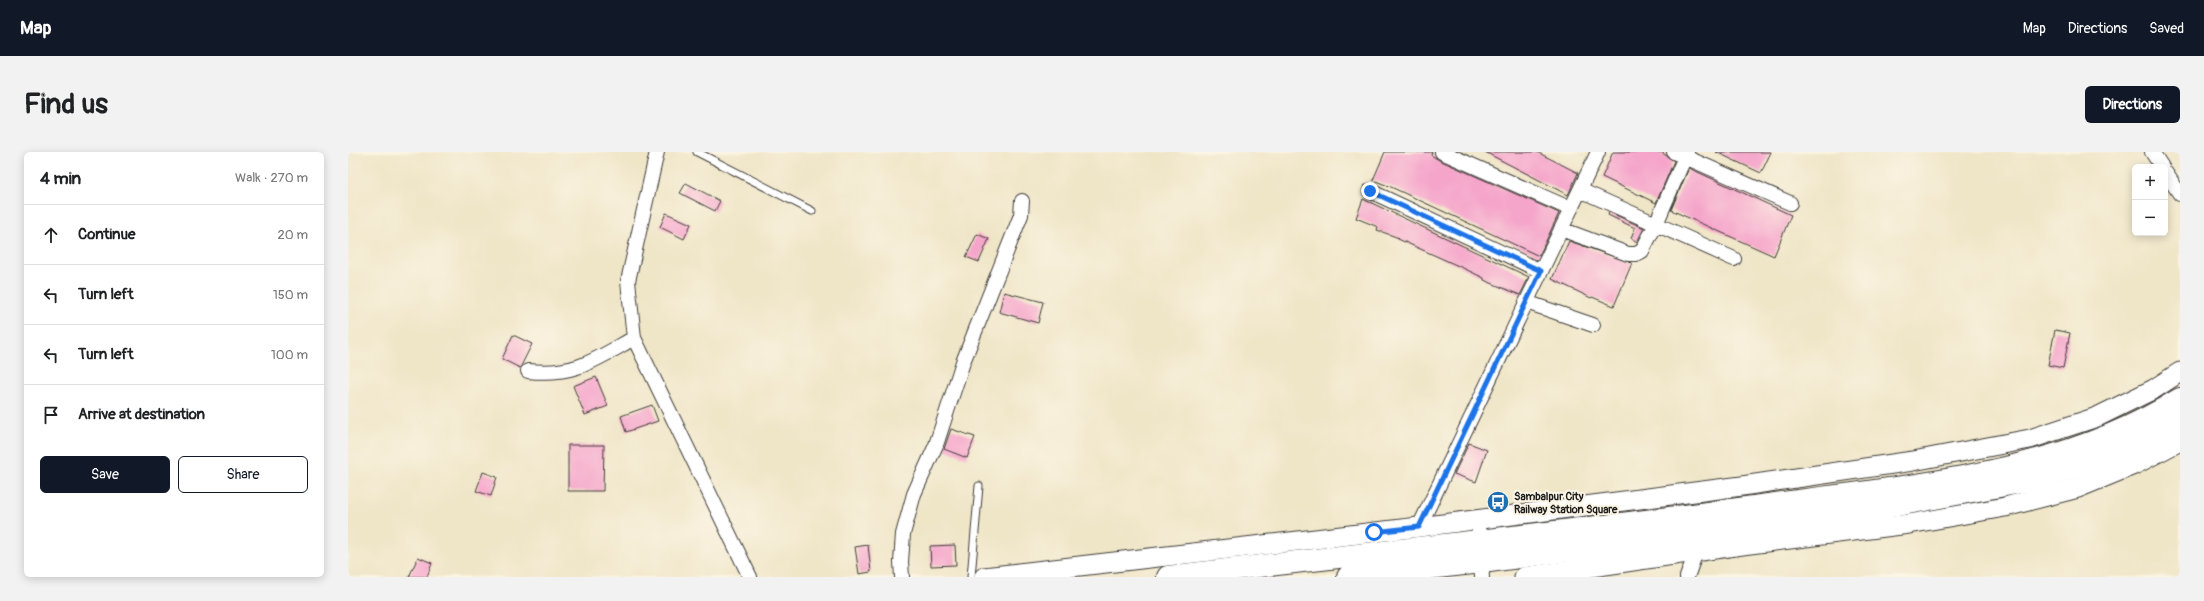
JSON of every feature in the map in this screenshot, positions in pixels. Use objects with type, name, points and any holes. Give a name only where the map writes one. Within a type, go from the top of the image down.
[{"type":"highway","points":[[1168,577],[1479,530],[1711,513],[1955,478],[2020,464],[2098,441],[2134,425],[2180,399]]},
{"type":"highway","points":[[1348,577],[1482,569],[1875,510],[2032,480],[2089,464],[2161,431],[2180,420]]},
{"type":"main road","points":[[984,577],[1419,527],[1479,530],[1742,486],[1913,461],[2030,439],[2097,417],[2154,389],[2180,372]]},
{"type":"main road","points":[[1524,577],[1696,552],[1909,524],[2005,507],[2078,488],[2134,465],[2180,441]]},
{"type":"street","points":[[657,152],[628,281],[634,338],[750,577]]},
{"type":"street","points":[[1442,152],[1570,209]]},
{"type":"street","points":[[1419,527],[1598,152]]},
{"type":"street","points":[[2152,152],[2160,164]]},
{"type":"street","points":[[1561,229],[1628,254],[1636,254],[1642,251],[1656,224],[1682,154],[1790,203]]},
{"type":"street","points":[[2168,176],[2180,194]]},
{"type":"street","points":[[1580,190],[1734,259]]},
{"type":"street","points":[[1370,191],[1541,271]]},
{"type":"street","points":[[902,577],[901,562],[904,534],[914,494],[936,445],[963,362],[1020,216],[1022,201]]},
{"type":"street","points":[[1526,302],[1593,326]]},
{"type":"street","points":[[528,371],[548,373],[577,369],[634,338]]},
{"type":"street","points":[[1479,530],[1482,569]]},
{"type":"street","points":[[1687,577],[1696,552]]},
{"type":"lane","points":[[697,152],[812,211]]},
{"type":"lane","points":[[971,577],[978,486]]},
{"type":"building","points":[[1385,152],[1432,152],[1431,155],[1439,160],[1559,213],[1539,256],[1373,180]]},
{"type":"building","points":[[1485,152],[1537,152],[1578,173],[1568,195]]},
{"type":"building","points":[[1613,152],[1661,152],[1674,161],[1656,203],[1602,177]]},
{"type":"building","points":[[1716,152],[1771,152],[1761,173]]},
{"type":"building","points":[[1689,168],[1791,215],[1774,256],[1671,210]]},
{"type":"building","points":[[686,183],[720,201],[715,211],[680,193]]},
{"type":"building","points":[[1363,199],[1529,277],[1520,295],[1484,280],[1484,278],[1398,239],[1399,238],[1377,230],[1378,227],[1356,218]]},
{"type":"building","points":[[1609,212],[1644,228],[1637,242],[1631,238],[1635,228],[1608,215]]},
{"type":"building","points":[[666,213],[691,224],[684,239],[660,227]]},
{"type":"building","points":[[977,234],[989,239],[979,262],[966,257]]},
{"type":"building","points":[[1569,241],[1632,263],[1614,306],[1592,297],[1591,298],[1552,279]]},
{"type":"building","points":[[1004,292],[1043,302],[1038,323],[999,312]]},
{"type":"building","points":[[2055,330],[2070,333],[2063,368],[2048,365]]},
{"type":"building","points":[[513,335],[532,344],[520,368],[502,359]]},
{"type":"building","points":[[596,377],[608,406],[585,415],[573,386]]},
{"type":"building","points":[[652,405],[658,421],[626,432],[621,416]]},
{"type":"building","points":[[951,429],[975,437],[967,458],[944,449]]},
{"type":"building","points":[[1469,443],[1487,450],[1476,482],[1454,474]]},
{"type":"building","points":[[568,445],[604,445],[603,491],[568,491]]},
{"type":"building","points":[[483,472],[497,477],[491,496],[476,491]]},
{"type":"building","points":[[868,545],[871,572],[859,574],[855,547]]},
{"type":"building","points":[[955,545],[956,565],[931,566],[930,546]]},
{"type":"building","points":[[418,557],[432,563],[427,577],[409,577]]},
{"type":"place","name":"Sambalpur City Railway Station Square","points":[[1498,502]]},
{"type":"route","points":[[1370,191],[1541,271],[1427,507],[1419,527],[1374,532]]}]
